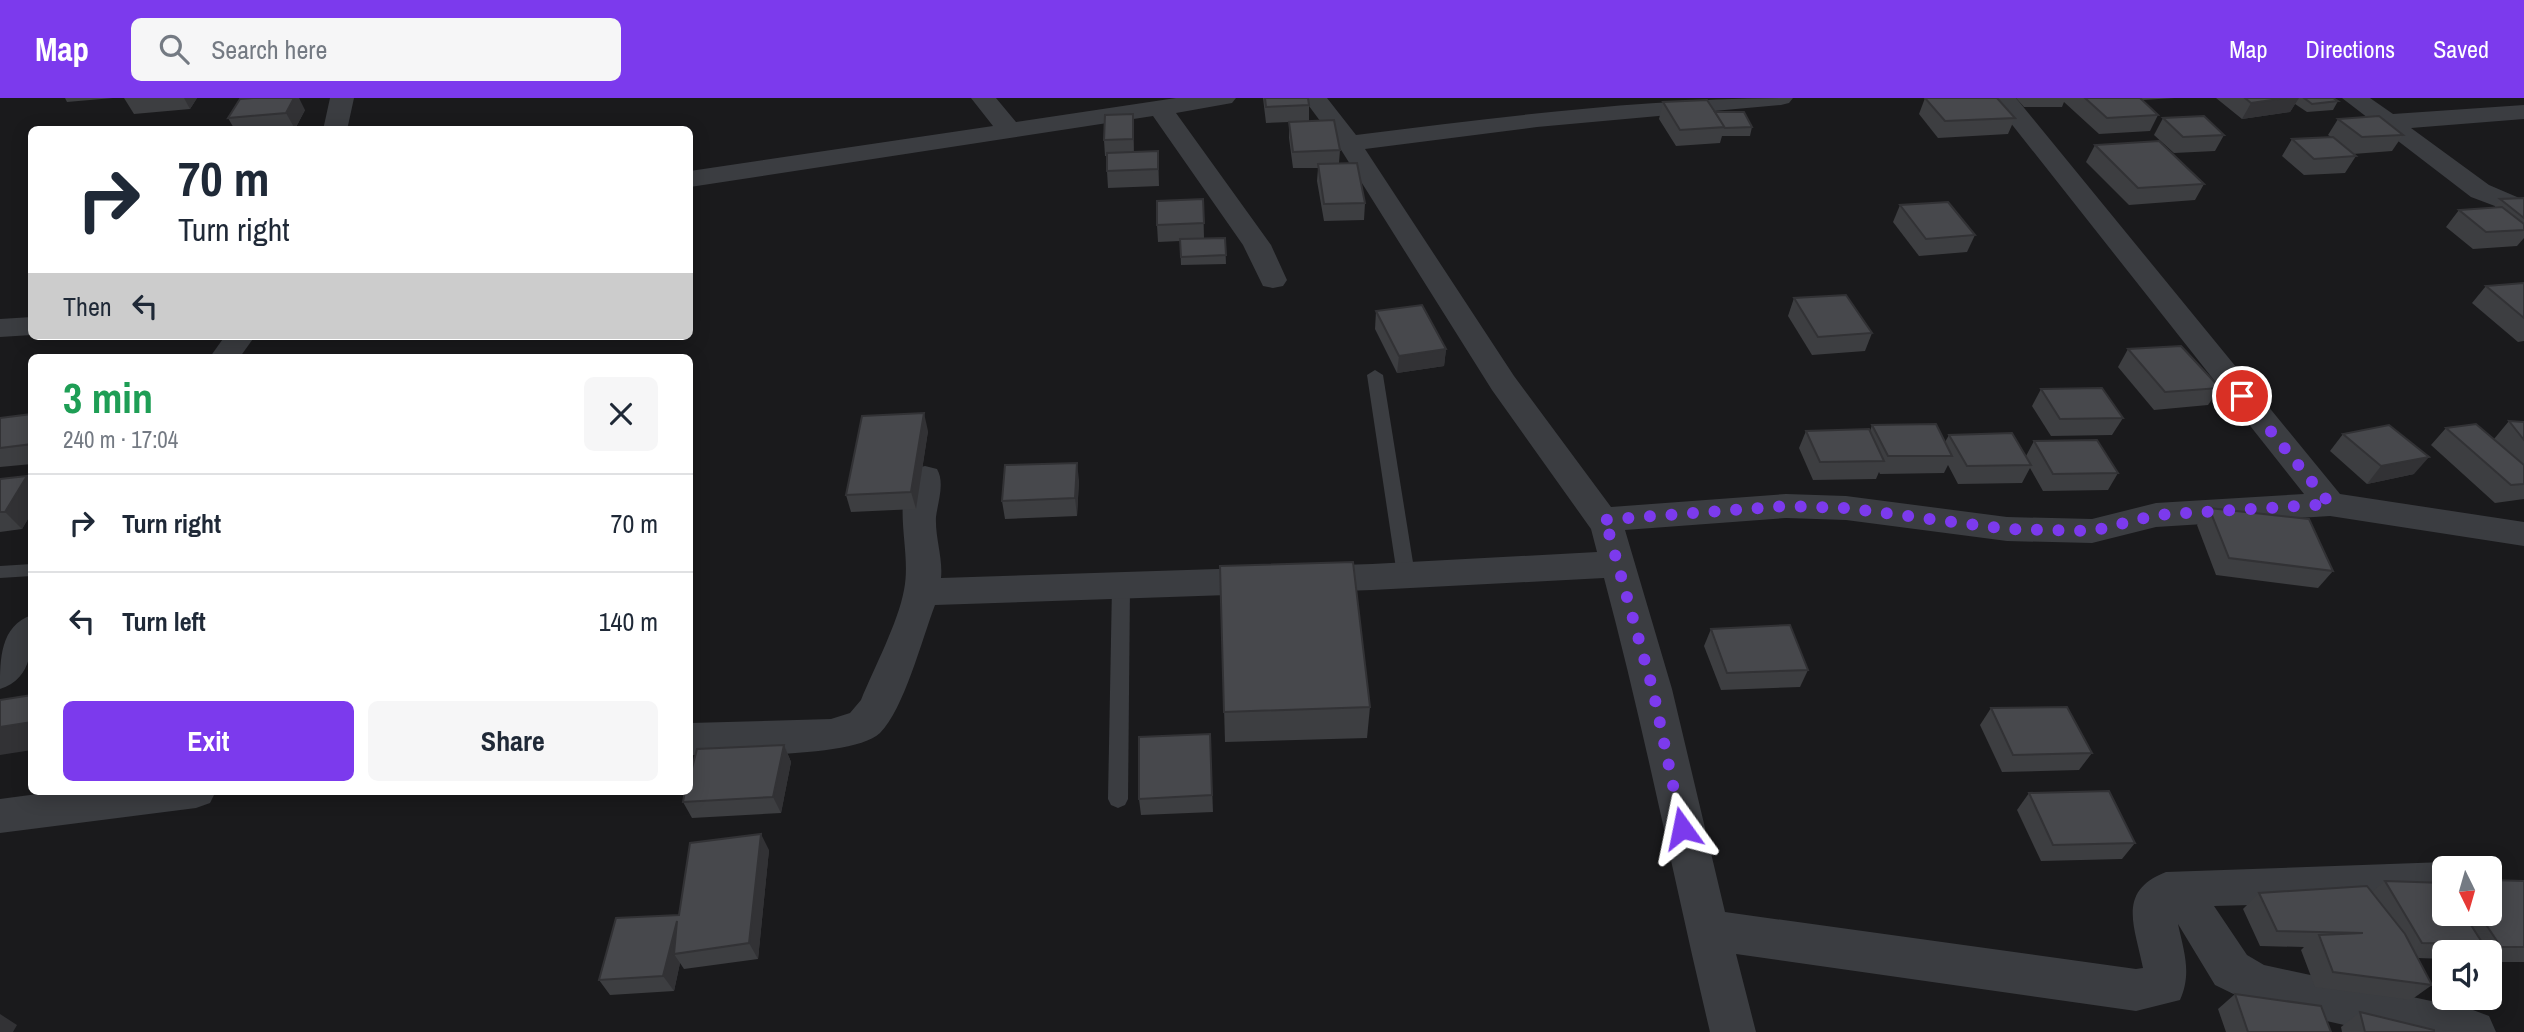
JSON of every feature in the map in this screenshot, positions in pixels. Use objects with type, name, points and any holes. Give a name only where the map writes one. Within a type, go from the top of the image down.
[{"type":"street","points":[[983,98],[1009,130]]},
{"type":"street","points":[[693,179],[1009,130],[1124,105],[1160,107],[1224,98]]},
{"type":"street","points":[[1315,98],[1349,142],[1503,383],[1602,520],[1618,564],[1653,690],[1733,1032]]},
{"type":"street","points":[[1495,98],[1516,122]]},
{"type":"street","points":[[1349,142],[1516,122],[1781,98]]},
{"type":"street","points":[[2003,98],[2330,504]]},
{"type":"street","points":[[2354,98],[2480,191],[2524,209]]},
{"type":"street","points":[[335,126],[338,99]]},
{"type":"street","points":[[1160,107],[1257,245],[1273,280]]},
{"type":"street","points":[[2388,122],[2524,112]]},
{"type":"street","points":[[0,327],[28,326]]},
{"type":"street","points":[[693,739],[831,735],[864,724],[877,708],[922,592],[925,561],[919,521],[925,477]]},
{"type":"street","points":[[1602,520],[1786,506],[1846,508],[2007,529],[2092,531],[2156,515],[2330,504],[2524,534]]},
{"type":"street","points":[[922,592],[1406,575],[1618,564]]},
{"type":"street","points":[[0,674],[28,635]]},
{"type":"street","points":[[0,816],[165,795]]},
{"type":"street","points":[[1708,930],[2136,990],[2153,989],[2164,985],[2166,973],[2152,905],[2166,891],[2180,888],[2432,881]]},
{"type":"street","points":[[2180,888],[2218,954],[2231,970],[2256,984],[2473,1032]]},
{"type":"lane","points":[[1375,375],[1406,575]]},
{"type":"lane","points":[[0,572],[28,570]]},
{"type":"lane","points":[[1118,799],[1121,586]]},
{"type":"building","points":[[294,98],[286,113],[228,118],[240,99]]},
{"type":"building","points":[[1265,98],[1308,98],[1309,105],[1266,107]]},
{"type":"building","points":[[1925,98],[1997,98],[2015,118],[1945,121]]},
{"type":"building","points":[[2085,98],[2140,98],[2158,115],[2107,118]]},
{"type":"building","points":[[2245,98],[2286,98],[2251,103]]},
{"type":"building","points":[[2304,98],[2333,98],[2338,101],[2312,104]]},
{"type":"building","points":[[1707,100],[1725,127],[1680,130],[1663,102]]},
{"type":"building","points":[[1715,112],[1744,112],[1752,127],[1725,128]]},
{"type":"building","points":[[1133,114],[1133,139],[1104,140],[1105,115]]},
{"type":"building","points":[[2204,116],[2224,135],[2183,137],[2163,118]]},
{"type":"building","points":[[2379,116],[2403,135],[2362,137],[2338,119]]},
{"type":"building","points":[[1334,120],[1340,150],[1293,152],[1289,122]]},
{"type":"building","points":[[2333,137],[2356,156],[2314,159],[2292,139]]},
{"type":"building","points":[[2159,141],[2204,184],[2138,188],[2095,145]]},
{"type":"building","points":[[1158,151],[1158,169],[1107,171],[1107,153]]},
{"type":"building","points":[[1357,163],[1365,203],[1324,204],[1318,164]]},
{"type":"building","points":[[2524,198],[2524,218],[2500,199]]},
{"type":"building","points":[[1203,199],[1204,223],[1157,225],[1157,201]]},
{"type":"building","points":[[1948,202],[1975,235],[1926,239],[1900,205]]},
{"type":"building","points":[[2502,207],[2524,224],[2524,230],[2486,232],[2459,210]]},
{"type":"building","points":[[1225,238],[1226,255],[1181,257],[1180,239]]},
{"type":"building","points":[[2524,283],[2524,318],[2486,286]]},
{"type":"building","points":[[1846,295],[1872,333],[1818,337],[1794,298]]},
{"type":"building","points":[[1422,305],[1446,349],[1399,356],[1376,311]]},
{"type":"building","points":[[2181,346],[2220,388],[2165,392],[2128,349]]},
{"type":"building","points":[[2102,388],[2123,418],[2060,419],[2041,389]]},
{"type":"building","points":[[924,413],[911,492],[846,495],[862,416]]},
{"type":"building","points":[[28,414],[28,444],[0,448],[0,418]]},
{"type":"building","points":[[2509,421],[2524,422],[2524,440]]},
{"type":"building","points":[[1936,424],[1952,456],[1888,456],[1872,425]]},
{"type":"building","points":[[2476,424],[2524,465],[2524,484],[2511,485],[2446,428]]},
{"type":"building","points":[[2389,425],[2429,457],[2381,466],[2343,434]]},
{"type":"building","points":[[1869,429],[1884,461],[1820,462],[1806,431]]},
{"type":"building","points":[[2012,433],[2031,465],[1967,466],[1949,435]]},
{"type":"building","points":[[2097,440],[2118,473],[2053,474],[2034,441]]},
{"type":"building","points":[[1077,463],[1075,498],[1002,501],[1005,465]]},
{"type":"building","points":[[27,476],[5,512],[0,512],[0,479]]},
{"type":"building","points":[[2209,508],[2309,519],[2333,571],[2229,558]]},
{"type":"building","points":[[1353,562],[1370,707],[1224,712],[1220,566]]},
{"type":"building","points":[[1790,625],[1808,670],[1727,673],[1711,629]]},
{"type":"building","points":[[28,696],[28,723],[0,727],[0,700]]},
{"type":"building","points":[[2067,707],[2092,753],[2013,755],[1991,708]]},
{"type":"building","points":[[1210,734],[1212,795],[1139,799],[1139,737]]},
{"type":"building","points":[[784,745],[773,797],[683,802],[684,795],[693,795],[693,764],[697,749]]},
{"type":"building","points":[[2109,791],[2135,843],[2053,845],[2029,793]]},
{"type":"building","points":[[761,834],[749,943],[674,954],[677,921],[663,976],[599,980],[616,918],[679,915],[690,843]]},
{"type":"building","points":[[2502,880],[2524,881],[2524,947],[2502,947],[2502,940],[2496,940],[2487,926],[2502,926]]},
{"type":"building","points":[[2385,881],[2432,883],[2432,926],[2472,926],[2480,940],[2432,940],[2432,943],[2422,943]]},
{"type":"building","points":[[2367,886],[2405,934],[2432,985],[2333,972],[2319,935],[2363,933],[2277,931],[2259,893]]},
{"type":"building","points":[[2235,994],[2321,1006],[2331,1032],[2248,1032]]},
{"type":"building","points":[[2360,1012],[2434,1030],[2434,1032],[2365,1032]]},
{"type":"route","points":[[1682,828],[1653,690],[1607,526],[1602,520],[1786,506],[1894,512],[2007,529],[2092,531],[2156,515],[2330,504],[2242,396]]}]
